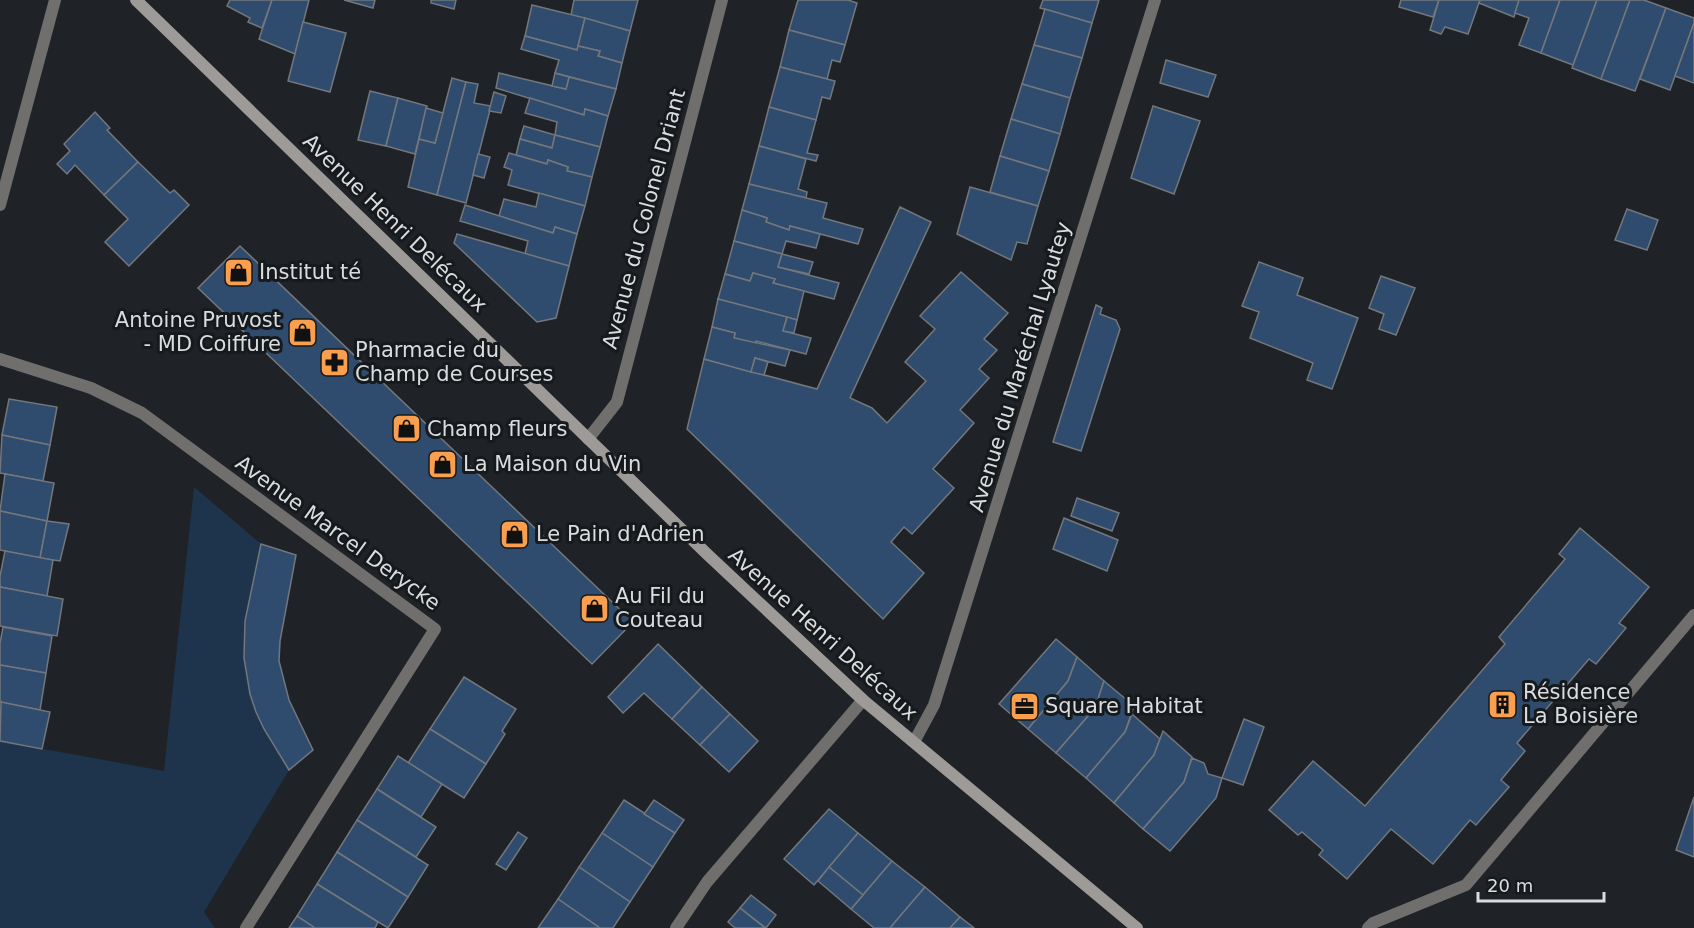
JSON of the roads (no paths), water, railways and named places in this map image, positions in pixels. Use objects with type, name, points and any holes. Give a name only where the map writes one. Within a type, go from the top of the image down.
[{"type":"street","points":[[0,205],[55,0]]},
{"type":"street","name":"Avenue Henri Delécaux","points":[[136,0],[707,554],[864,700],[1137,928]]},
{"type":"street","name":"Avenue du Colonel Driant","points":[[588,439],[616,402],[722,0]]},
{"type":"street","name":"Avenue du Maréchal Lyautey","points":[[914,742],[934,705],[1155,0]]},
{"type":"street","name":"Avenue Marcel Derycke","points":[[0,359],[91,388],[141,413],[435,629],[246,928]]},
{"type":"street","points":[[1368,928],[1373,923],[1466,885],[1694,615]]},
{"type":"street","points":[[676,928],[707,882],[864,700]]},
{"type":"place","name":"Institut té","points":[[238,272]]},
{"type":"place","name":"Antoine Pruvost - MD Coiffure","points":[[302,332]]},
{"type":"place","name":"Pharmacie du Champ de Courses","points":[[334,362]]},
{"type":"place","name":"Champ fleurs","points":[[406,429]]},
{"type":"place","name":"La Maison du Vin","points":[[442,464]]},
{"type":"place","name":"Le Pain d'Adrien","points":[[515,534]]},
{"type":"place","name":"Au Fil du Couteau","points":[[594,608]]},
{"type":"place","name":"Résidence La Boisière","points":[[1502,704]]},
{"type":"place","name":"Square Habitat","points":[[1024,706]]}]
